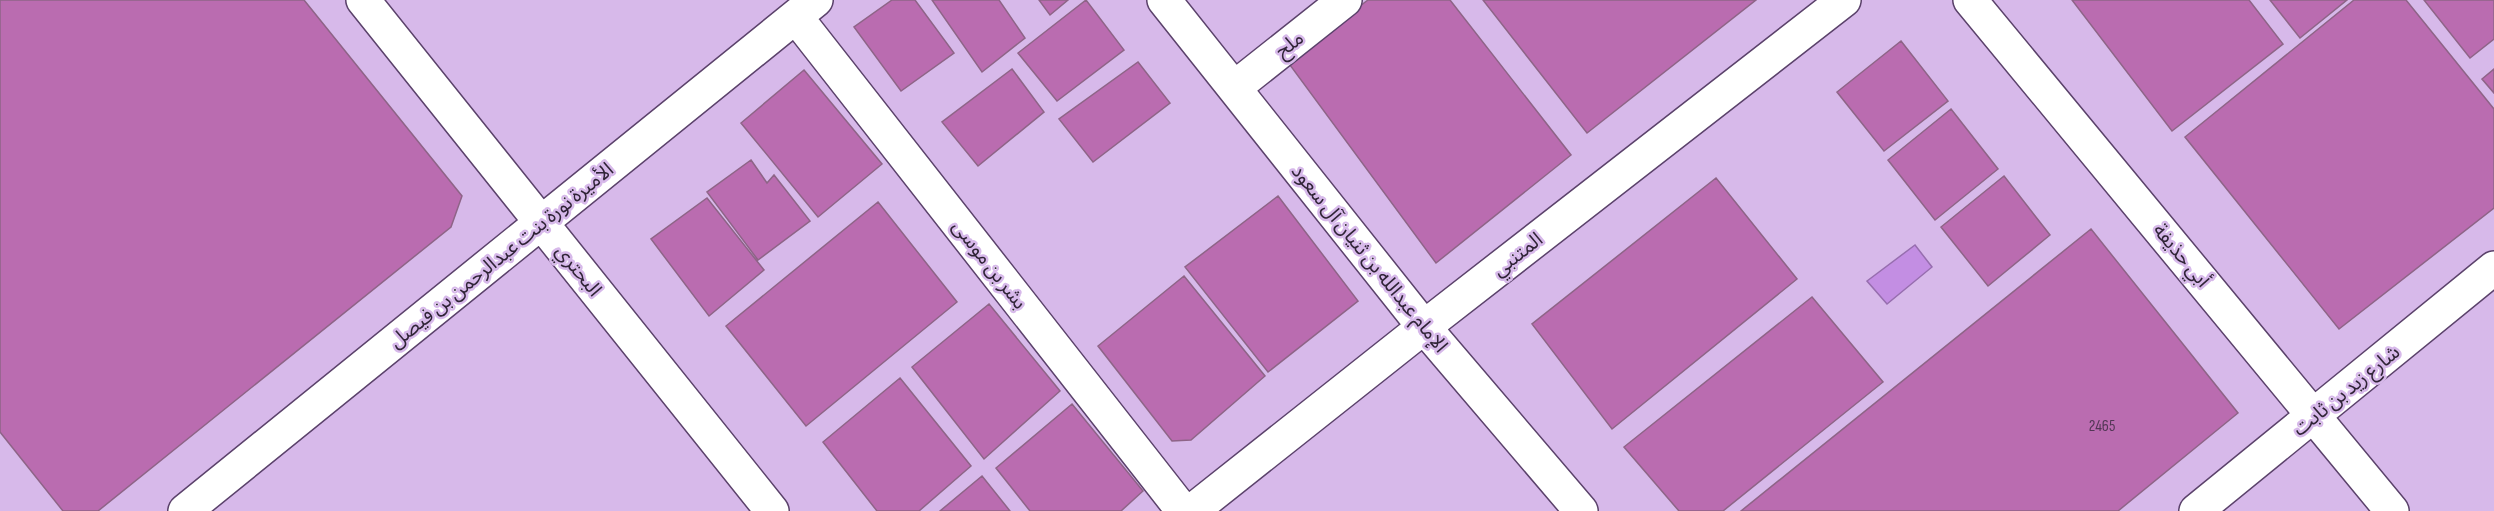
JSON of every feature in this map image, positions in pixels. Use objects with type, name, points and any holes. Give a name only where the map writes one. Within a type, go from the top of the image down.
[{"type":"street","name":"البحتري","points":[[363,0],[772,511]]},
{"type":"street","name":"الإمام عبدالله بن ثنيان آل سعود","points":[[1164,0],[1424,327],[1581,511]]},
{"type":"street","name":"ملح","points":[[1234,88],[1345,0]]},
{"type":"street","name":"المتنبي","points":[[1192,511],[1844,0]]},
{"type":"street","name":"أبي حذيفة","points":[[1970,0],[2392,511]]},
{"type":"street","name":"الأميرة نورة بنت عبدالرحمن بن فيصل","points":[[185,511],[806,8]]},
{"type":"street","name":"بشر بن موسى","points":[[806,8],[1183,511]]},
{"type":"street","name":"شارع زيد بن ثابت","points":[[2212,505],[2315,415],[2494,268]]},
{"type":"shaded area","points":[[1915,245],[1932,267],[1887,304],[1867,281]]},
{"type":"building","points":[[0,0],[304,0],[462,196],[451,227],[98,511],[63,511],[0,432]]},
{"type":"building","points":[[892,0],[915,0],[954,53],[901,91],[854,27]]},
{"type":"building","points":[[932,0],[999,0],[1025,38],[982,72]]},
{"type":"building","points":[[1039,0],[1068,0],[1050,15]]},
{"type":"building","points":[[1086,0],[1124,50],[1057,101],[1018,53]]},
{"type":"building","points":[[1368,0],[1450,0],[1571,155],[1436,263],[1287,61]]},
{"type":"building","points":[[1483,0],[1756,0],[1587,133]]},
{"type":"building","points":[[2072,0],[2249,0],[2283,44],[2172,131]]},
{"type":"building","points":[[2270,0],[2347,0],[2300,38]]},
{"type":"building","points":[[2354,0],[2406,0],[2494,109],[2494,208],[2339,329],[2185,137]]},
{"type":"building","points":[[2424,0],[2494,0],[2494,39],[2470,58]]},
{"type":"building","points":[[1901,41],[1948,101],[1884,151],[1837,92]]},
{"type":"building","points":[[1138,62],[1170,103],[1093,162],[1059,119]]},
{"type":"building","points":[[1012,69],[1044,112],[978,166],[942,122]]},
{"type":"building","points":[[2494,69],[2494,93],[2482,79]]},
{"type":"building","points":[[804,70],[882,164],[818,217],[741,123]]},
{"type":"building","points":[[1951,109],[1998,169],[1935,220],[1888,160]]},
{"type":"building","points":[[751,160],[767,183],[774,175],[810,221],[758,260],[707,192]]},
{"type":"building","points":[[2004,176],[2050,235],[1988,286],[1941,227]]},
{"type":"building","points":[[1716,178],[1797,279],[1612,429],[1532,324]]},
{"type":"building","points":[[1278,196],[1358,301],[1268,372],[1185,267]]},
{"type":"building","points":[[707,198],[764,270],[709,316],[651,239]]},
{"type":"building","points":[[878,202],[957,302],[806,426],[726,326]]},
{"type":"building","points":[[2091,229],[2238,413],[2118,511],[1741,511]]},
{"type":"building","points":[[1184,276],[1265,376],[1191,440],[1172,441],[1098,346]]},
{"type":"building","points":[[1812,297],[1883,382],[1723,511],[1679,511],[1624,447]]},
{"type":"building","points":[[989,304],[1060,391],[984,459],[912,367]]},
{"type":"building","points":[[900,378],[971,466],[919,511],[877,511],[823,442]]},
{"type":"building","points":[[1072,404],[1143,491],[1121,511],[1030,511],[996,468]]},
{"type":"building","points":[[982,476],[1010,511],[940,511]]}]
